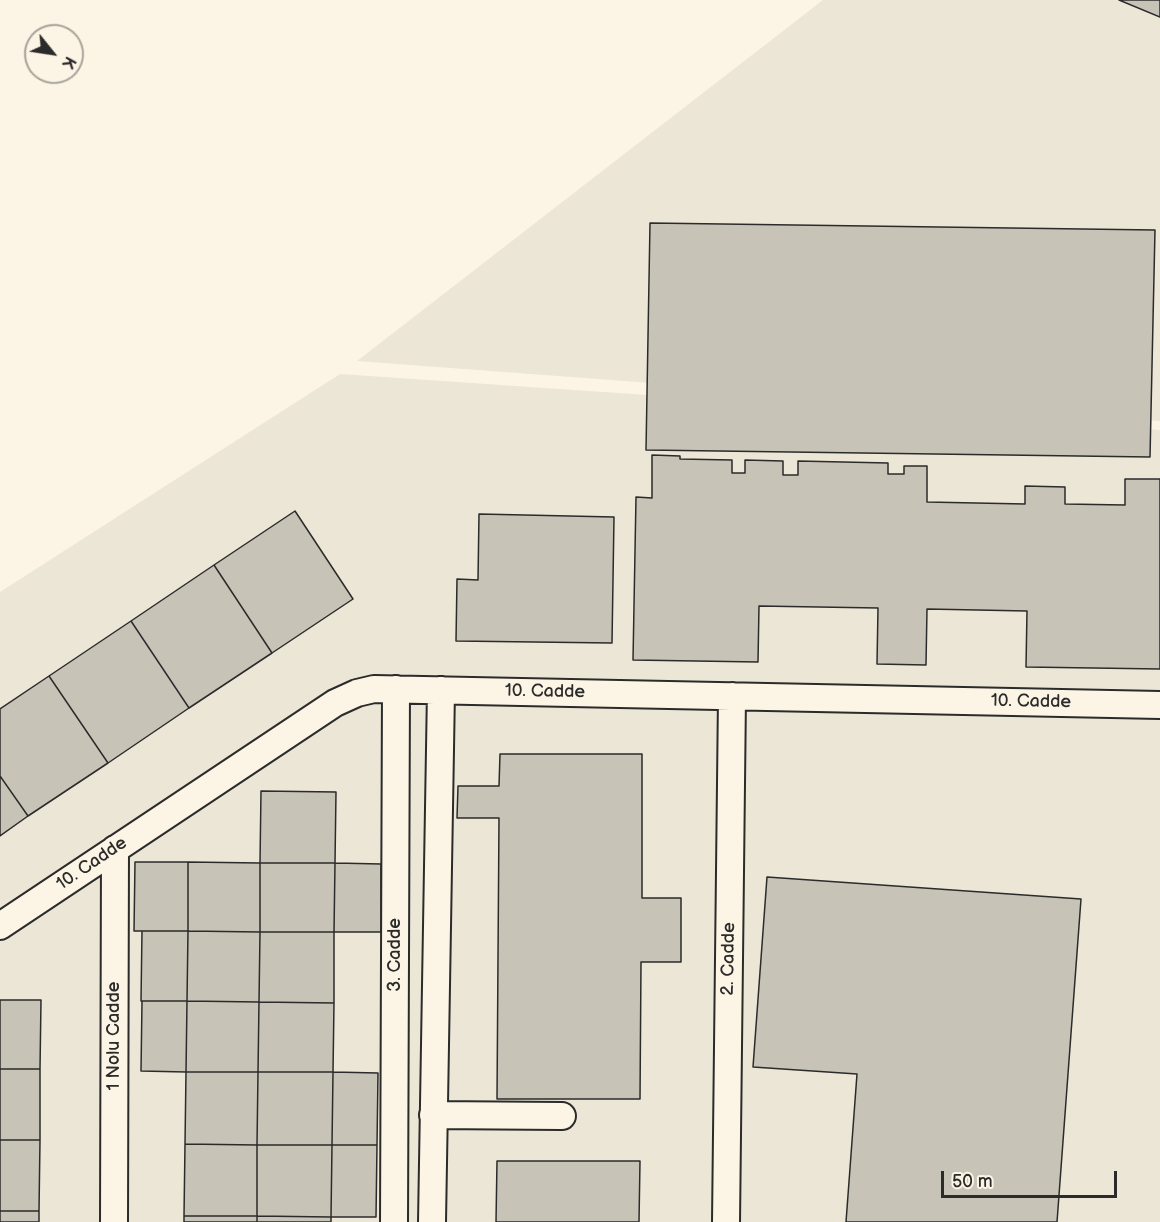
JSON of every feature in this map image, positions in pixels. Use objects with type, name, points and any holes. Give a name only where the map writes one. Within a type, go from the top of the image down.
[{"type":"street","name":"10. Cadde","points":[[0,926],[335,703],[366,691],[396,689],[1160,705]]},
{"type":"street","name":"3. Cadde","points":[[394,1222],[396,689]]},
{"type":"street","points":[[432,1222],[441,690]]},
{"type":"street","name":"2. Cadde","points":[[726,1222],[732,696]]},
{"type":"street","name":"1 Nolu Cadde","points":[[114,1222],[115,849]]},
{"type":"street","points":[[433,1115],[562,1116]]},
{"type":"shaded area","points":[[823,0],[1160,0],[1160,421],[357,361]]},
{"type":"shaded area","points":[[340,374],[1160,430],[1160,1222],[0,1222],[0,592]]},
{"type":"building","points":[[1119,0],[1160,0],[1160,17]]},
{"type":"building","points":[[650,223],[1155,230],[1150,457],[646,450]]},
{"type":"building","points":[[652,455],[680,456],[680,459],[732,460],[732,473],[745,473],[745,460],[783,461],[783,475],[798,475],[798,461],[888,463],[888,474],[904,474],[904,466],[927,466],[927,502],[1025,504],[1025,486],[1065,487],[1065,504],[1125,505],[1125,479],[1160,479],[1160,669],[1026,667],[1027,611],[927,609],[926,665],[877,664],[878,608],[759,606],[758,662],[633,660],[636,497],[652,498]]},
{"type":"building","points":[[295,511],[353,599],[272,653],[214,565]]},
{"type":"building","points":[[479,514],[614,517],[612,643],[456,641],[457,579],[478,580]]},
{"type":"building","points":[[214,565],[272,653],[189,708],[131,621]]},
{"type":"building","points":[[131,621],[189,708],[108,763],[49,676]]},
{"type":"building","points":[[49,676],[108,763],[28,816],[0,776],[0,709]]},
{"type":"building","points":[[500,754],[642,754],[642,898],[681,898],[681,962],[641,962],[640,1099],[497,1099],[499,818],[457,818],[458,786],[499,786]]},
{"type":"building","points":[[0,776],[28,816],[0,836]]},
{"type":"building","points":[[261,791],[336,792],[335,863],[260,863]]},
{"type":"building","points":[[135,862],[188,862],[188,931],[134,931]]},
{"type":"building","points":[[188,862],[260,863],[260,932],[188,931]]},
{"type":"building","points":[[260,863],[335,863],[334,932],[260,932]]},
{"type":"building","points":[[335,863],[381,864],[381,932],[334,932]]},
{"type":"building","points":[[767,877],[1081,899],[1057,1222],[846,1222],[857,1074],[753,1067]]},
{"type":"building","points":[[142,931],[188,931],[187,1001],[141,1001]]},
{"type":"building","points":[[188,931],[260,932],[259,1002],[187,1001]]},
{"type":"building","points":[[260,932],[334,932],[334,1003],[259,1002]]},
{"type":"building","points":[[0,1000],[41,1000],[40,1069],[0,1069]]},
{"type":"building","points":[[142,1001],[187,1001],[186,1072],[141,1071]]},
{"type":"building","points":[[187,1001],[259,1002],[258,1072],[186,1072]]},
{"type":"building","points":[[259,1002],[334,1003],[333,1072],[258,1072]]},
{"type":"building","points":[[0,1069],[40,1069],[40,1140],[0,1140]]},
{"type":"building","points":[[186,1072],[258,1072],[257,1145],[185,1144]]},
{"type":"building","points":[[258,1072],[333,1072],[332,1145],[257,1145]]},
{"type":"building","points":[[333,1072],[378,1073],[377,1145],[332,1145]]},
{"type":"building","points":[[0,1140],[40,1140],[39,1211],[0,1211]]},
{"type":"building","points":[[185,1144],[257,1145],[257,1216],[184,1216]]},
{"type":"building","points":[[257,1145],[332,1145],[331,1217],[257,1216]]},
{"type":"building","points":[[332,1145],[377,1145],[376,1217],[331,1217]]},
{"type":"building","points":[[497,1161],[640,1161],[639,1222],[496,1222]]},
{"type":"building","points":[[0,1211],[39,1211],[39,1222],[0,1222]]},
{"type":"building","points":[[184,1216],[257,1216],[257,1222],[184,1222]]},
{"type":"building","points":[[257,1216],[331,1217],[331,1222],[257,1222]]}]
